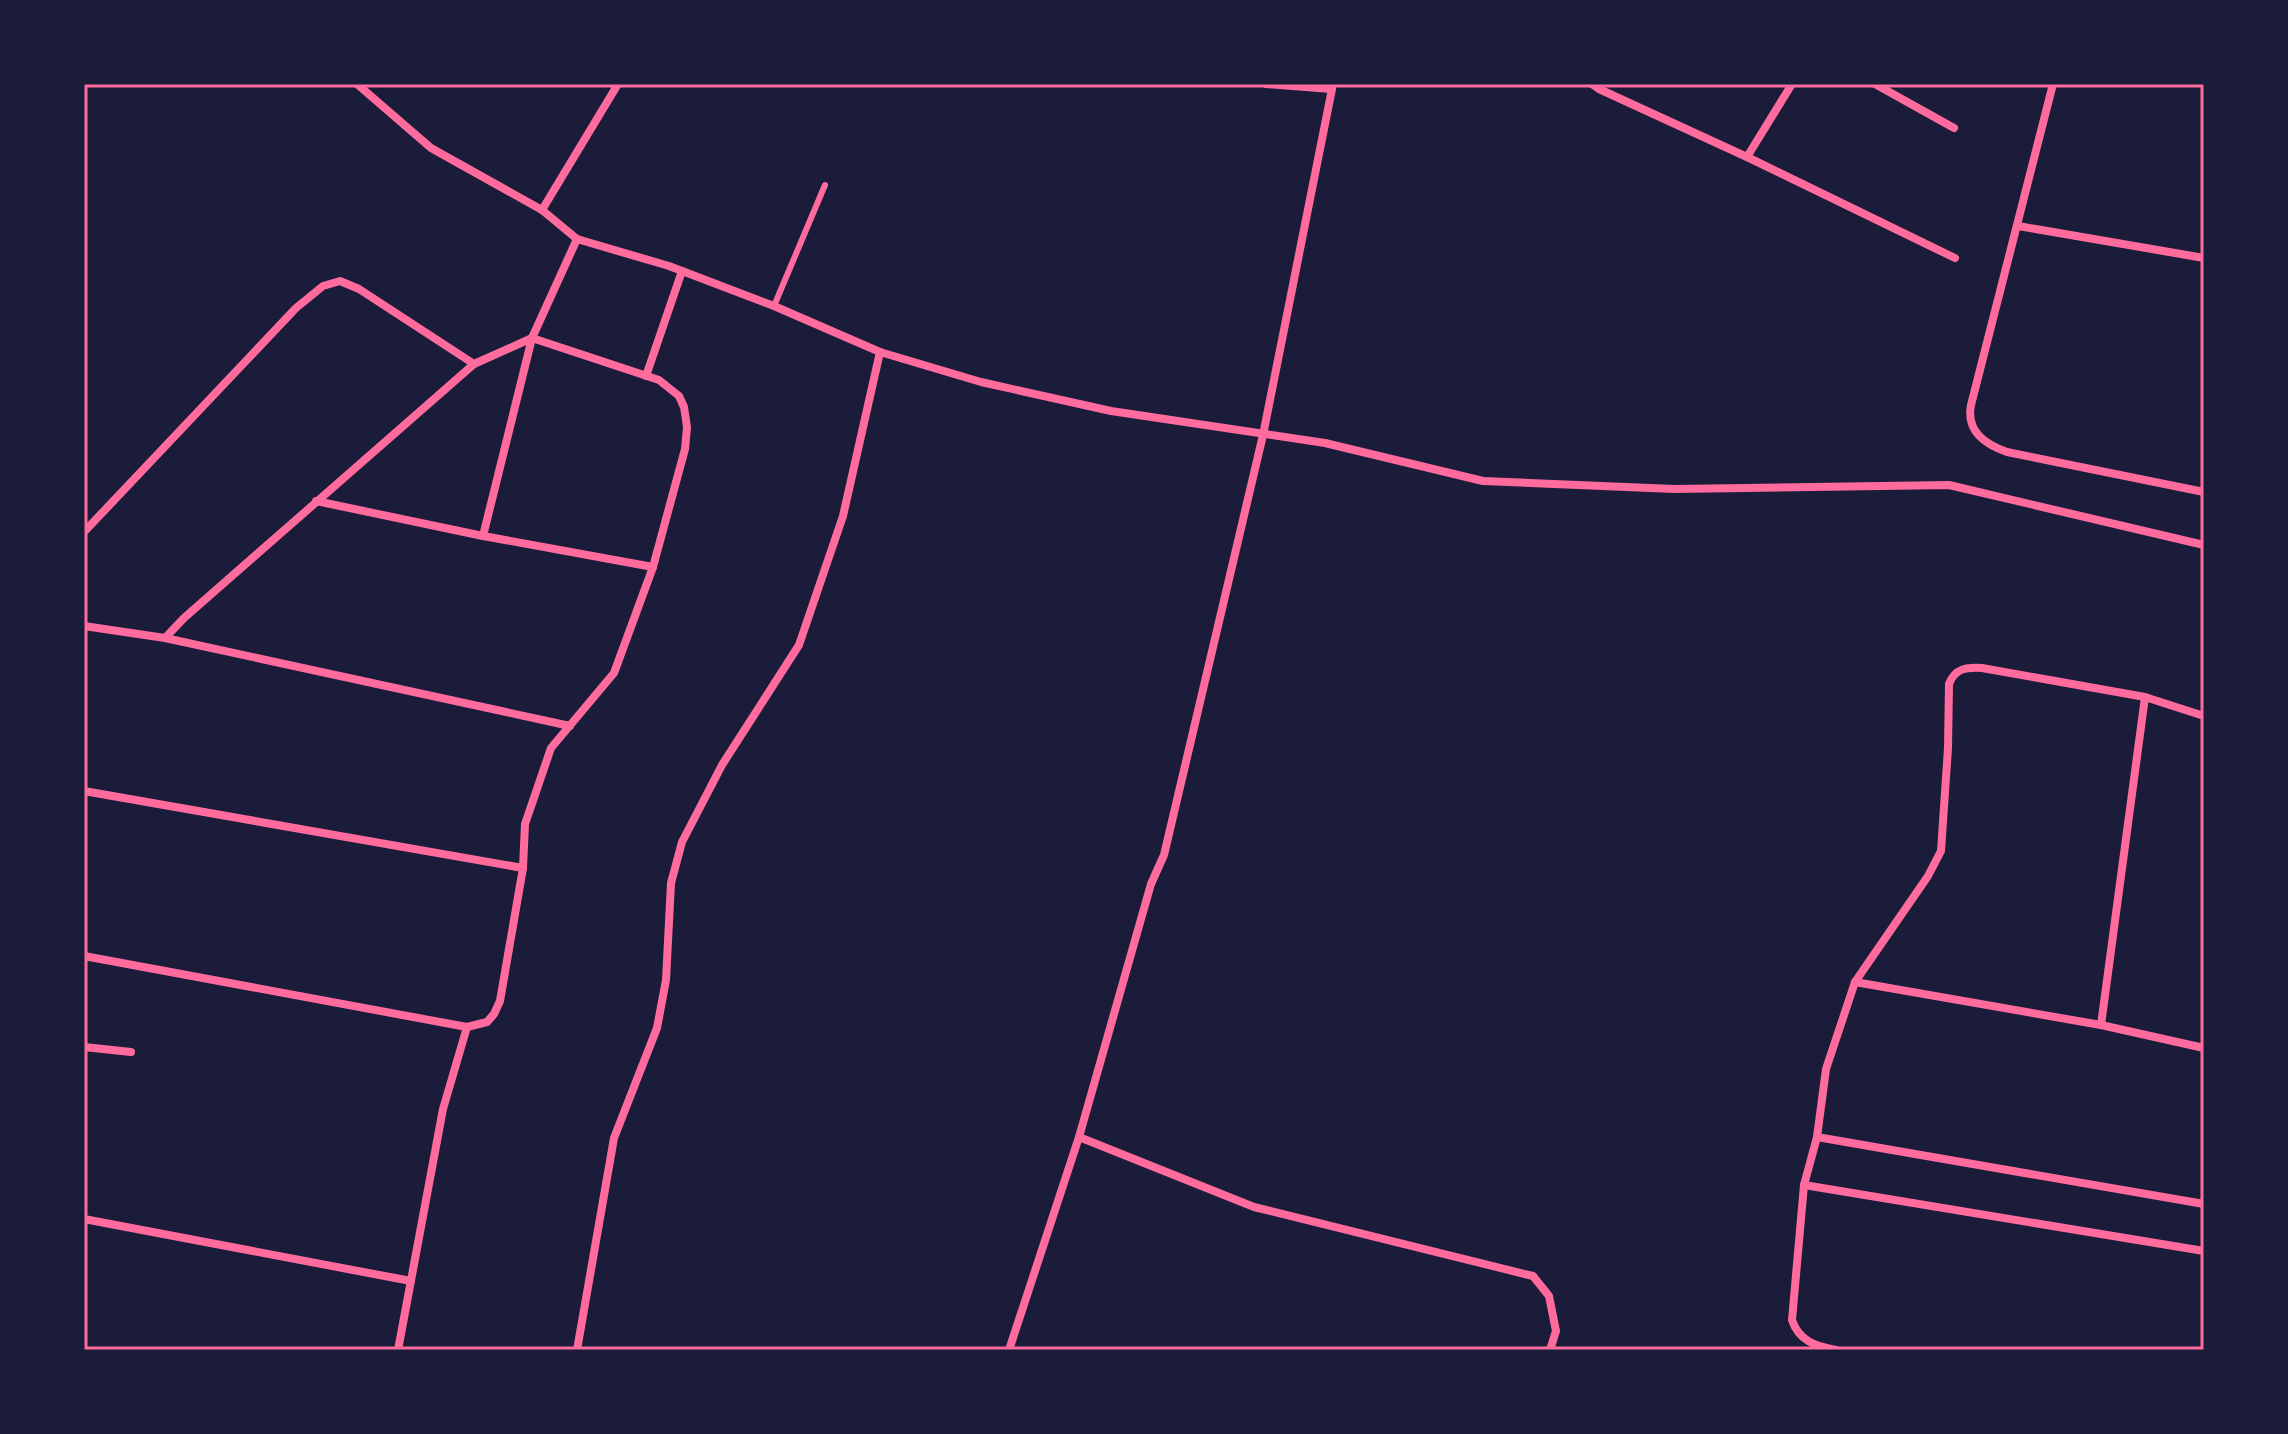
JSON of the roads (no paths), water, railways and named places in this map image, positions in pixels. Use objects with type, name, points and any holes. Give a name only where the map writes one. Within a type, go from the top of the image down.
[{"type":"street","points":[[357,84],[431,148],[542,210],[577,239],[682,271],[774,306],[880,352],[981,382],[1111,411],[1325,443],[1483,481],[1674,489],[1949,485],[2204,545]]},
{"type":"street","points":[[542,210],[618,84]]},
{"type":"street","points":[[1009,1350],[1079,1137],[1151,884],[1164,855],[1263,435],[1332,86],[1266,84]]},
{"type":"street","points":[[1592,84],[1955,258]]},
{"type":"street","points":[[1747,157],[1792,84]]},
{"type":"street","points":[[1875,84],[1954,128]]},
{"type":"street","points":[[2053,84],[1971,405],[1969,415],[1975,432],[1991,445],[2007,452],[2204,492]]},
{"type":"street","points":[[2018,226],[2204,258]]},
{"type":"street","points":[[483,536],[532,338],[577,239]]},
{"type":"street","points":[[646,376],[682,271]]},
{"type":"street","points":[[84,532],[296,308],[323,286],[340,281],[359,289],[474,364]]},
{"type":"street","points":[[84,956],[467,1027],[487,1022],[500,1001],[523,868],[525,824],[551,748],[614,673],[653,567],[685,449],[687,427],[679,396],[659,380],[532,338],[474,364],[165,638]]},
{"type":"street","points":[[577,1350],[614,1138],[657,1028],[666,980],[671,883],[682,842],[722,765],[799,645],[843,516],[880,352]]},
{"type":"street","points":[[316,501],[653,567]]},
{"type":"street","points":[[84,626],[165,638],[570,726]]},
{"type":"street","points":[[1836,1350],[1807,1342],[1799,1335],[1792,1320],[1804,1185],[1817,1137],[1826,1069],[1855,982],[1928,876],[1941,851],[1949,684],[1952,675],[1963,668],[1982,668],[2145,697],[2204,716]]},
{"type":"street","points":[[2101,1025],[2145,697]]},
{"type":"street","points":[[84,791],[523,868]]},
{"type":"street","points":[[1855,982],[2101,1025],[2204,1048]]},
{"type":"street","points":[[398,1350],[443,1109],[467,1027]]},
{"type":"street","points":[[84,1047],[131,1052]]},
{"type":"street","points":[[1079,1137],[1254,1207],[1533,1276],[1549,1296],[1556,1331],[1550,1350]]},
{"type":"street","points":[[1817,1137],[2204,1204]]},
{"type":"street","points":[[1804,1185],[2204,1251]]},
{"type":"street","points":[[84,1219],[411,1281]]},
{"type":"lane","points":[[774,306],[825,185]]}]
